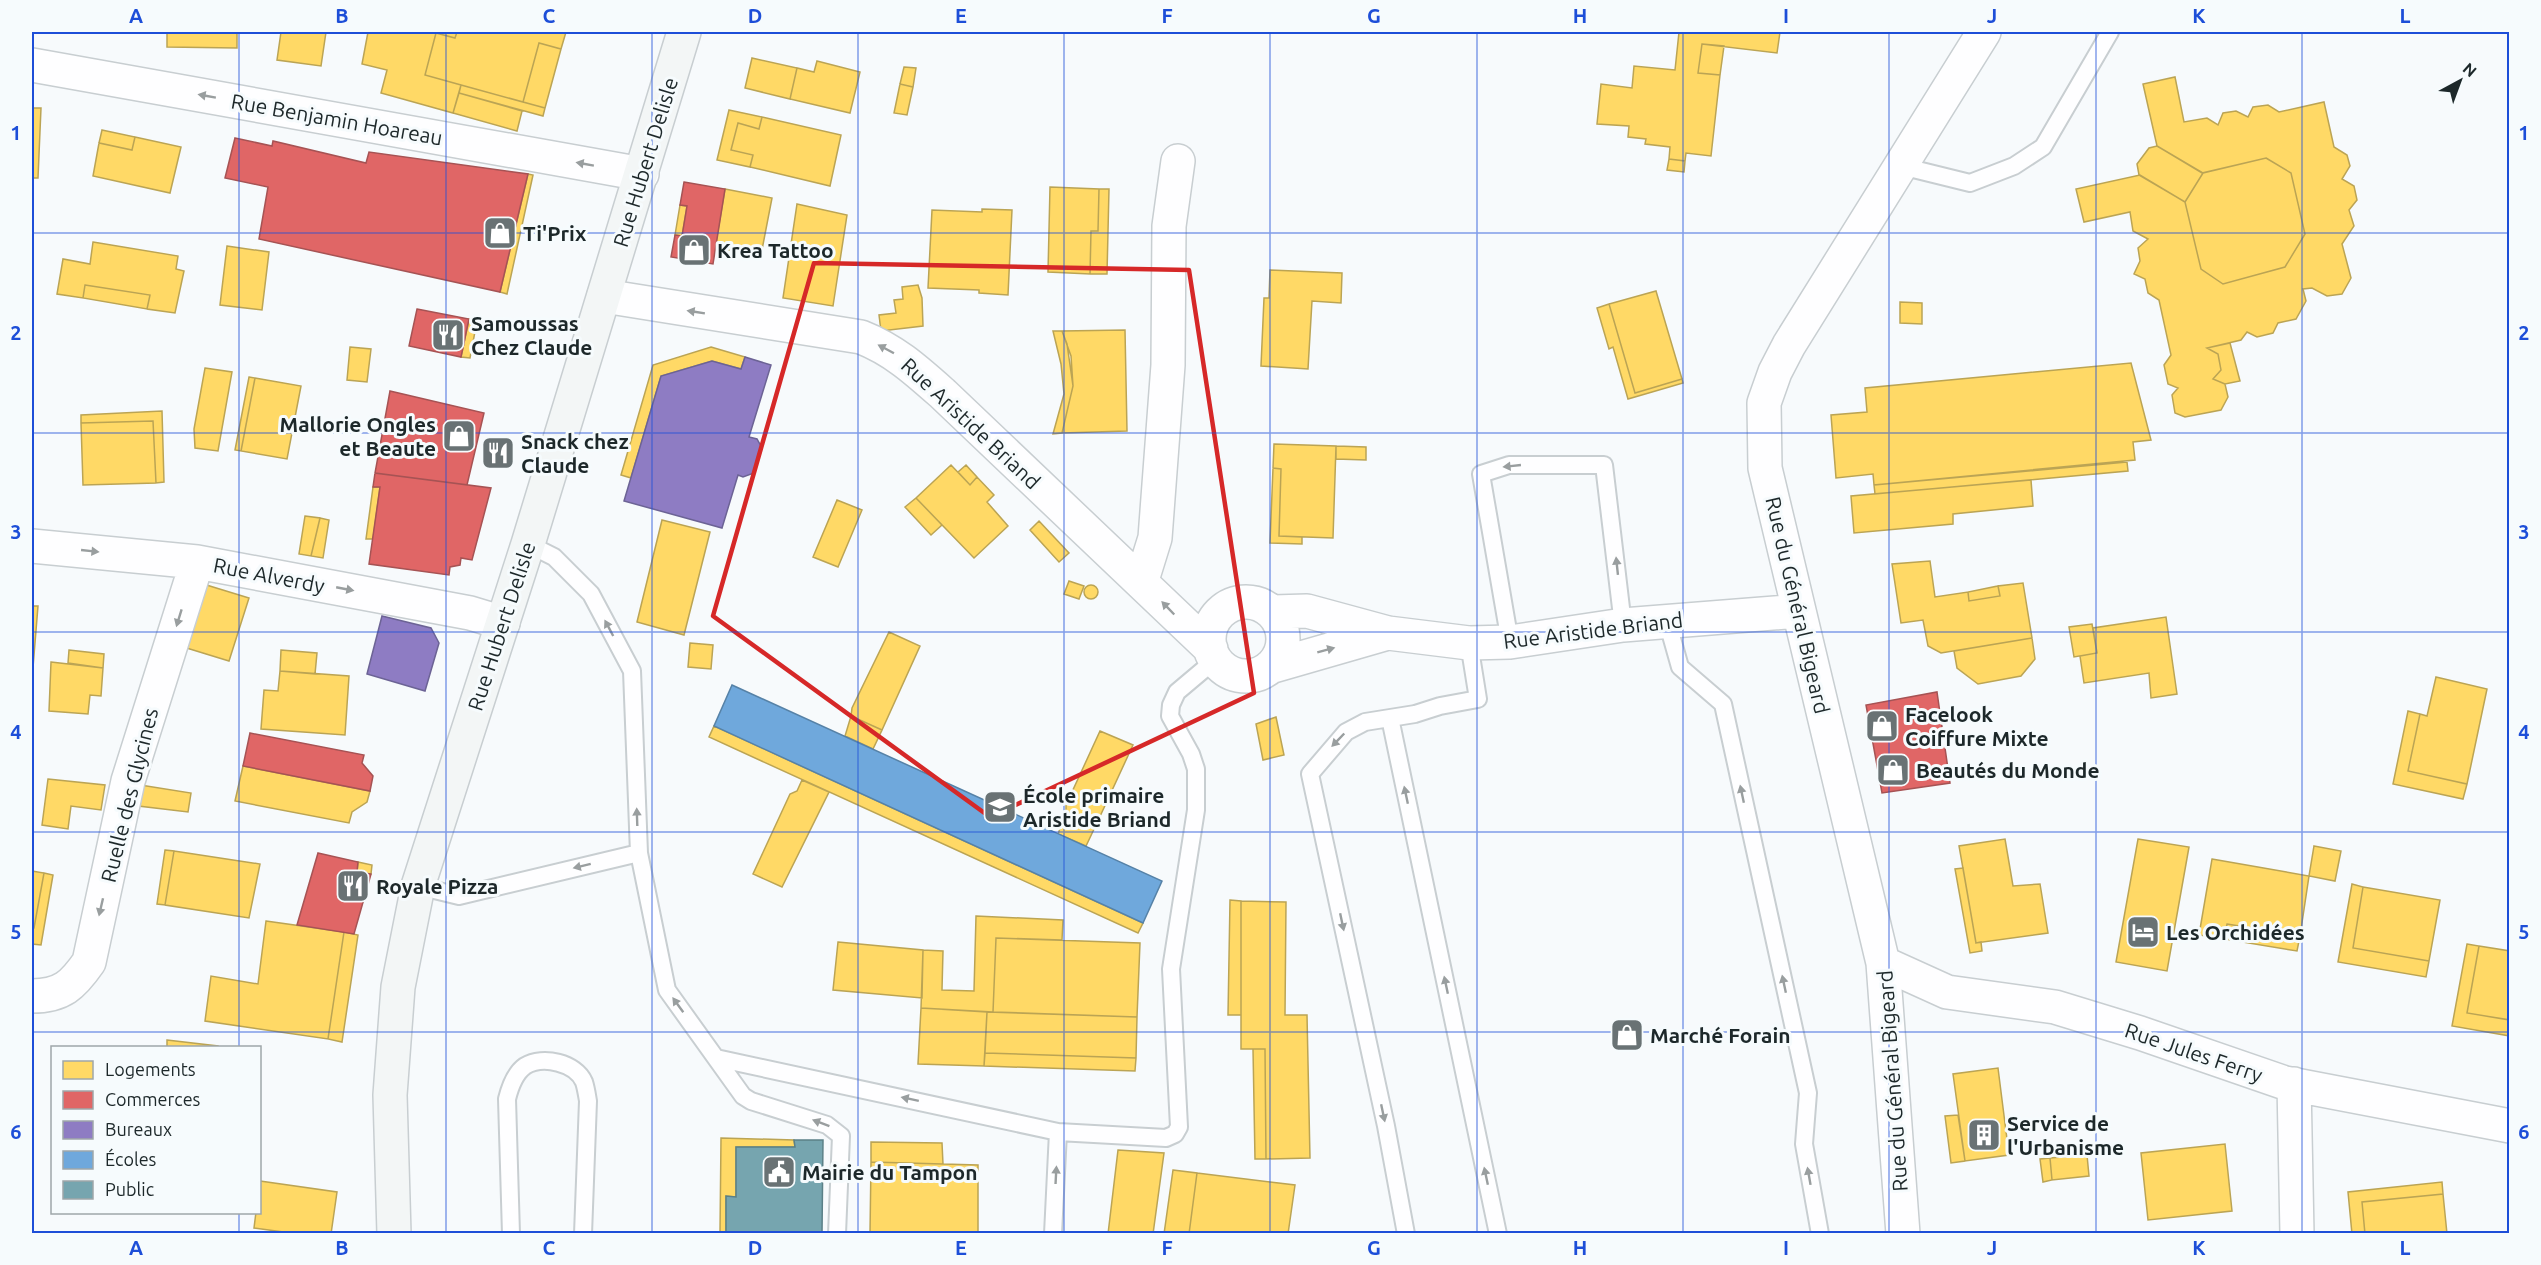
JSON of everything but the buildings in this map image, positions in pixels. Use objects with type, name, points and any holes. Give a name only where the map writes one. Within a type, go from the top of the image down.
[{"type":"main road","name":"Rue Hubert Delisle","points":[[394,1233],[391,1083],[398,987],[418,886],[528,544],[684,32]]},
{"type":"street","name":"Rue du Général Bigeard","points":[[1903,1233],[1883,963],[1765,468],[1764,403],[1775,372],[1789,345],[1984,32]]},
{"type":"street","name":"Rue Benjamin Hoareau","points":[[32,65],[642,174]]},
{"type":"street","points":[[1142,580],[1155,538],[1168,365],[1168,226],[1178,161]]},
{"type":"street","name":"Rue Aristide Briand","points":[[604,296],[861,337],[884,346],[902,358],[943,394],[1090,536],[1142,580],[1213,654],[1224,669],[1242,676],[1260,674],[1270,668],[1388,633]]},
{"type":"street","name":"Rue Alverdy","points":[[32,546],[197,562],[470,613],[502,624]]},
{"type":"street","name":"Ruelle des Glycines","points":[[32,996],[44,996],[73,985],[89,962],[128,781],[197,562]]},
{"type":"street","name":"Rue Aristide Briand","points":[[1213,654],[1212,625],[1227,607],[1239,602],[1262,605],[1273,612],[1307,611],[1388,633],[1468,643],[1510,642],[1623,625],[1799,611]]},
{"type":"street","points":[[1270,668],[1279,658],[1283,646],[1280,622],[1273,612]]},
{"type":"street","name":"Rue Jules Ferry","points":[[1883,963],[1947,992],[2055,1007],[2294,1084],[2510,1126]]},
{"type":"street","points":[[2294,1084],[2297,1233]]},
{"type":"lane","points":[[1900,166],[1970,183],[2014,166],[2043,147],[2110,32]]},
{"type":"lane","points":[[1510,642],[1481,474],[1509,465],[1605,465],[1623,625]]},
{"type":"lane","points":[[528,544],[554,557],[591,594],[632,671],[639,853],[667,990],[743,1096],[751,1101],[827,1125],[841,1136],[837,1233]]},
{"type":"lane","points":[[1667,621],[1680,667],[1723,704],[1808,1093],[1804,1144],[1820,1233]]},
{"type":"lane","points":[[1406,1233],[1386,1126],[1310,774],[1346,732],[1365,722],[1478,699],[1468,643]]},
{"type":"lane","points":[[716,1058],[988,1115],[1058,1132],[1166,1138],[1175,1134],[1179,1127],[1171,969],[1196,810],[1196,769],[1191,754],[1170,716],[1171,705],[1177,692],[1213,654]]},
{"type":"lane","points":[[1390,718],[1498,1233]]},
{"type":"lane","points":[[418,886],[459,896],[639,853]]},
{"type":"lane","points":[[512,1233],[507,1098],[512,1082],[525,1066],[540,1061],[574,1069],[584,1082],[588,1101],[583,1233]]},
{"type":"lane","points":[[1053,1233],[1058,1132]]},
{"type":"highlighted area","points":[[814,263],[1189,270],[1254,693],[990,817],[713,616]]},
{"type":"place","name":"Ti'Prix","points":[[500,233]]},
{"type":"place","name":"Krea Tattoo","points":[[694,250]]},
{"type":"place","name":"Samoussas Chez Claude","points":[[448,335]]},
{"type":"place","name":"Mallorie Ongles et Beaute","points":[[459,436]]},
{"type":"place","name":"Snack chez Claude","points":[[498,453]]},
{"type":"place","name":"Facelook Coiffure Mixte","points":[[1882,726]]},
{"type":"place","name":"Beautés du Monde","points":[[1893,770]]},
{"type":"place","name":"École primaire Aristide Briand","points":[[1000,807]]},
{"type":"place","name":"Royale Pizza","points":[[353,886]]},
{"type":"place","name":"Les Orchidées","points":[[2143,932]]},
{"type":"place","name":"Marché Forain","points":[[1627,1035]]},
{"type":"place","name":"Service de l'Urbanisme","points":[[1984,1135]]},
{"type":"place","name":"Mairie du Tampon","points":[[779,1172]]}]
